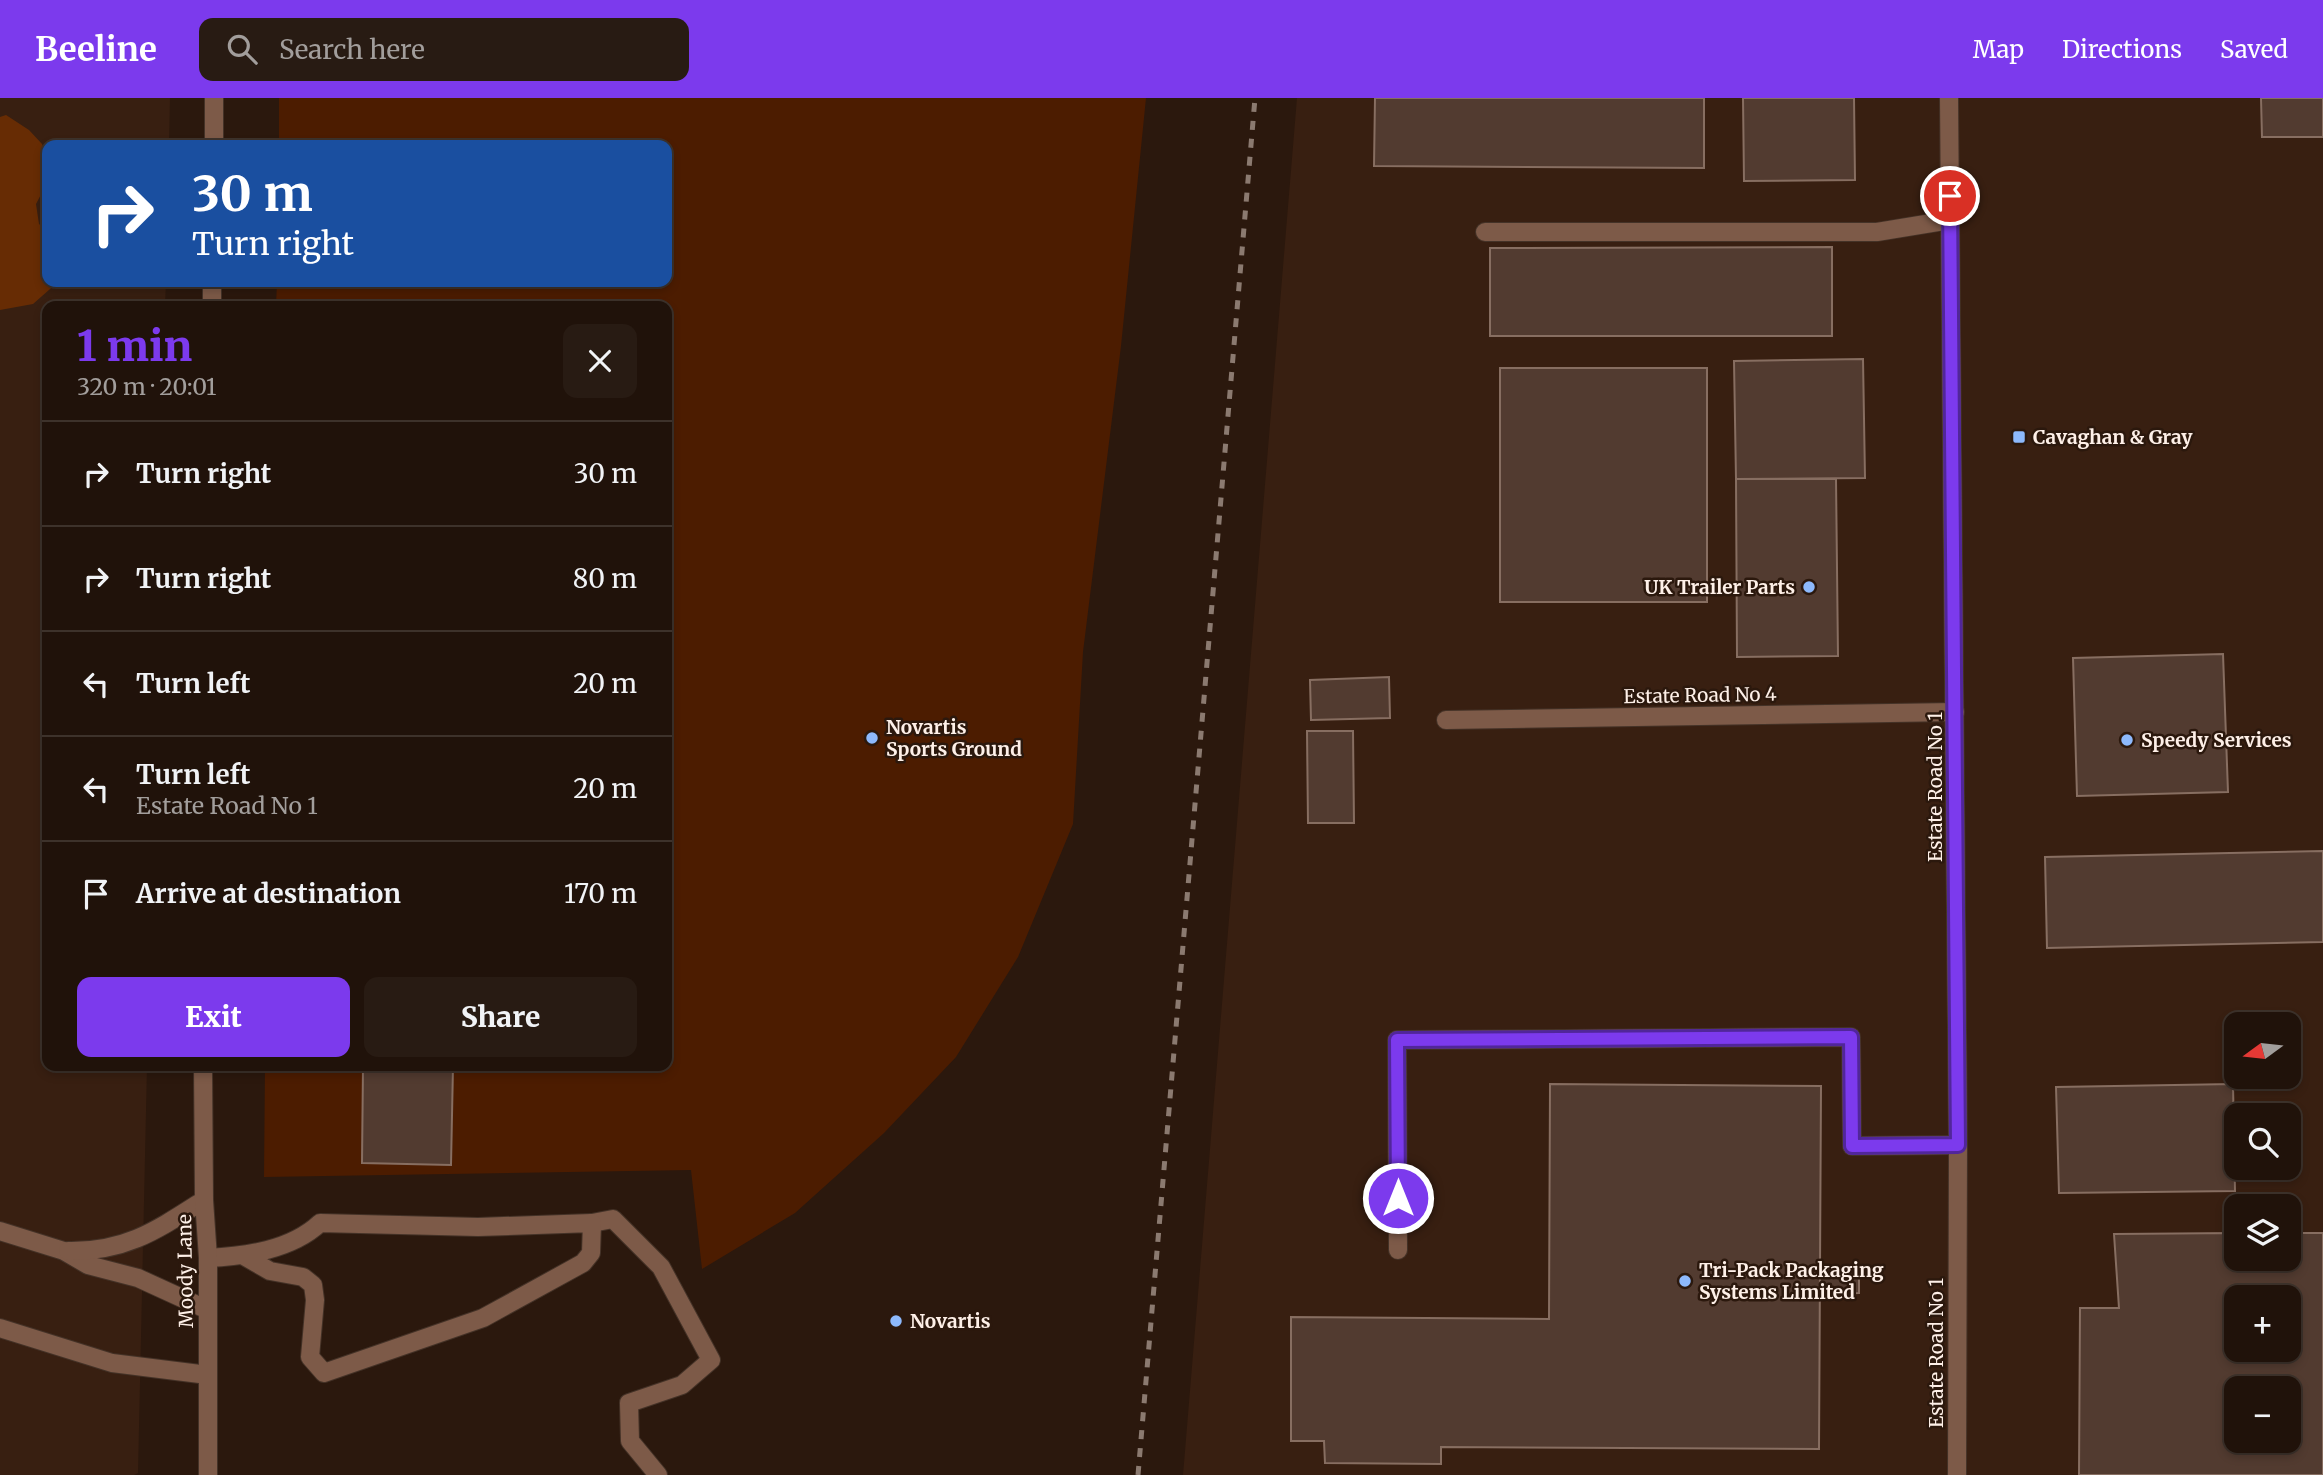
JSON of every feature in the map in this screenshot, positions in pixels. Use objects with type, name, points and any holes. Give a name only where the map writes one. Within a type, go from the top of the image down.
[{"type":"street","points":[[214,98],[214,140]]},
{"type":"street","name":"Estate Road No 1","points":[[1949,98],[1958,1145],[1957,1475]]},
{"type":"street","points":[[1485,232],[1877,232],[1950,220]]},
{"type":"street","name":"Estate Road No 4","points":[[1446,720],[1955,712]]},
{"type":"street","points":[[1398,1250],[1397,1040],[1851,1037],[1852,1146],[1958,1145]]},
{"type":"street","name":"Moody Lane","points":[[203,1071],[204,1200],[208,1258],[208,1475]]},
{"type":"street","points":[[64,1251],[113,1248],[135,1241],[204,1200]]},
{"type":"street","points":[[208,1258],[244,1256],[305,1237],[320,1223],[478,1227],[593,1223],[613,1219],[661,1267],[711,1360],[682,1385],[629,1403],[630,1441],[658,1475]]},
{"type":"street","points":[[244,1256],[270,1271],[303,1277],[313,1285],[315,1300],[310,1357],[324,1373],[483,1318],[583,1263],[592,1252],[593,1223]]},
{"type":"street","points":[[0,1231],[64,1251],[88,1265],[138,1278],[208,1310]]},
{"type":"street","points":[[0,1328],[112,1363],[208,1375]]},
{"type":"shaded area","points":[[0,98],[170,98],[169,140],[42,140],[42,287],[166,287],[165,301],[42,301],[42,1071],[147,1071],[138,1473],[0,1475]]},
{"type":"shaded area","name":"Novartis Sports Ground","points":[[279,98],[1146,98],[1121,346],[1083,652],[1073,824],[1018,957],[956,1057],[884,1133],[795,1213],[702,1269],[691,1170],[264,1177],[265,1071],[672,1071],[672,301],[276,301],[277,287],[672,287],[672,140],[279,140]]},
{"type":"shaded area","points":[[1297,98],[2323,98],[2323,1475],[1183,1475]]},
{"type":"shaded area","points":[[6,115],[29,130],[42,144],[42,193],[36,204],[39,224],[42,227],[42,287],[52,287],[33,304],[0,310],[0,117]]},
{"type":"building","points":[[1375,98],[1704,98],[1704,168],[1374,166]]},
{"type":"building","points":[[1743,98],[1854,98],[1855,180],[1744,181]]},
{"type":"building","points":[[2261,98],[2323,98],[2323,137],[2262,137]]},
{"type":"building","points":[[1832,247],[1832,336],[1490,336],[1490,248]]},
{"type":"building","points":[[1863,359],[1865,478],[1736,479],[1734,361]]},
{"type":"building","points":[[1500,368],[1707,368],[1707,602],[1500,602]]},
{"type":"building","points":[[1736,479],[1836,479],[1838,656],[1737,657]]},
{"type":"building","points":[[2223,654],[2228,792],[2077,796],[2073,658]]},
{"type":"building","points":[[1389,677],[1390,718],[1311,720],[1310,680]]},
{"type":"building","points":[[1307,731],[1353,731],[1354,823],[1308,823]]},
{"type":"building","points":[[2323,851],[2323,942],[2047,948],[2045,857]]},
{"type":"building","points":[[363,1071],[453,1071],[451,1165],[362,1163]]},
{"type":"building","name":"Tri-Pack Packaging Systems Limited","points":[[1550,1084],[1821,1086],[1819,1449],[1441,1447],[1441,1464],[1325,1463],[1324,1441],[1291,1441],[1291,1317],[1549,1319]]},
{"type":"building","points":[[2224,1084],[2224,1089],[2233,1089],[2233,1103],[2224,1103],[2224,1180],[2235,1180],[2235,1191],[2059,1193],[2056,1087]]},
{"type":"building","points":[[2224,1233],[2224,1271],[2301,1271],[2301,1233],[2323,1233],[2323,1475],[2079,1475],[2080,1308],[2119,1308],[2114,1234]]},
{"type":"building","name":"Tri-Pack Packaging Systems Limited","points":[[1820,1269],[1859,1269],[1859,1293],[1820,1294]]},
{"type":"railway","points":[[1138,1475],[1255,98]]},
{"type":"place","name":"Cavaghan & Gray","points":[[2019,437]]},
{"type":"place","name":"UK Trailer Parts","points":[[1809,587]]},
{"type":"place","name":"Novartis Sports Ground","points":[[872,738]]},
{"type":"place","name":"Speedy Services","points":[[2127,740]]},
{"type":"place","name":"Tri-Pack Packaging Systems Limited","points":[[1685,1281]]},
{"type":"place","name":"Novartis","points":[[896,1321]]},
{"type":"route","points":[[1398,1198],[1397,1040],[1851,1037],[1852,1146],[1958,1145],[1950,196]]}]
